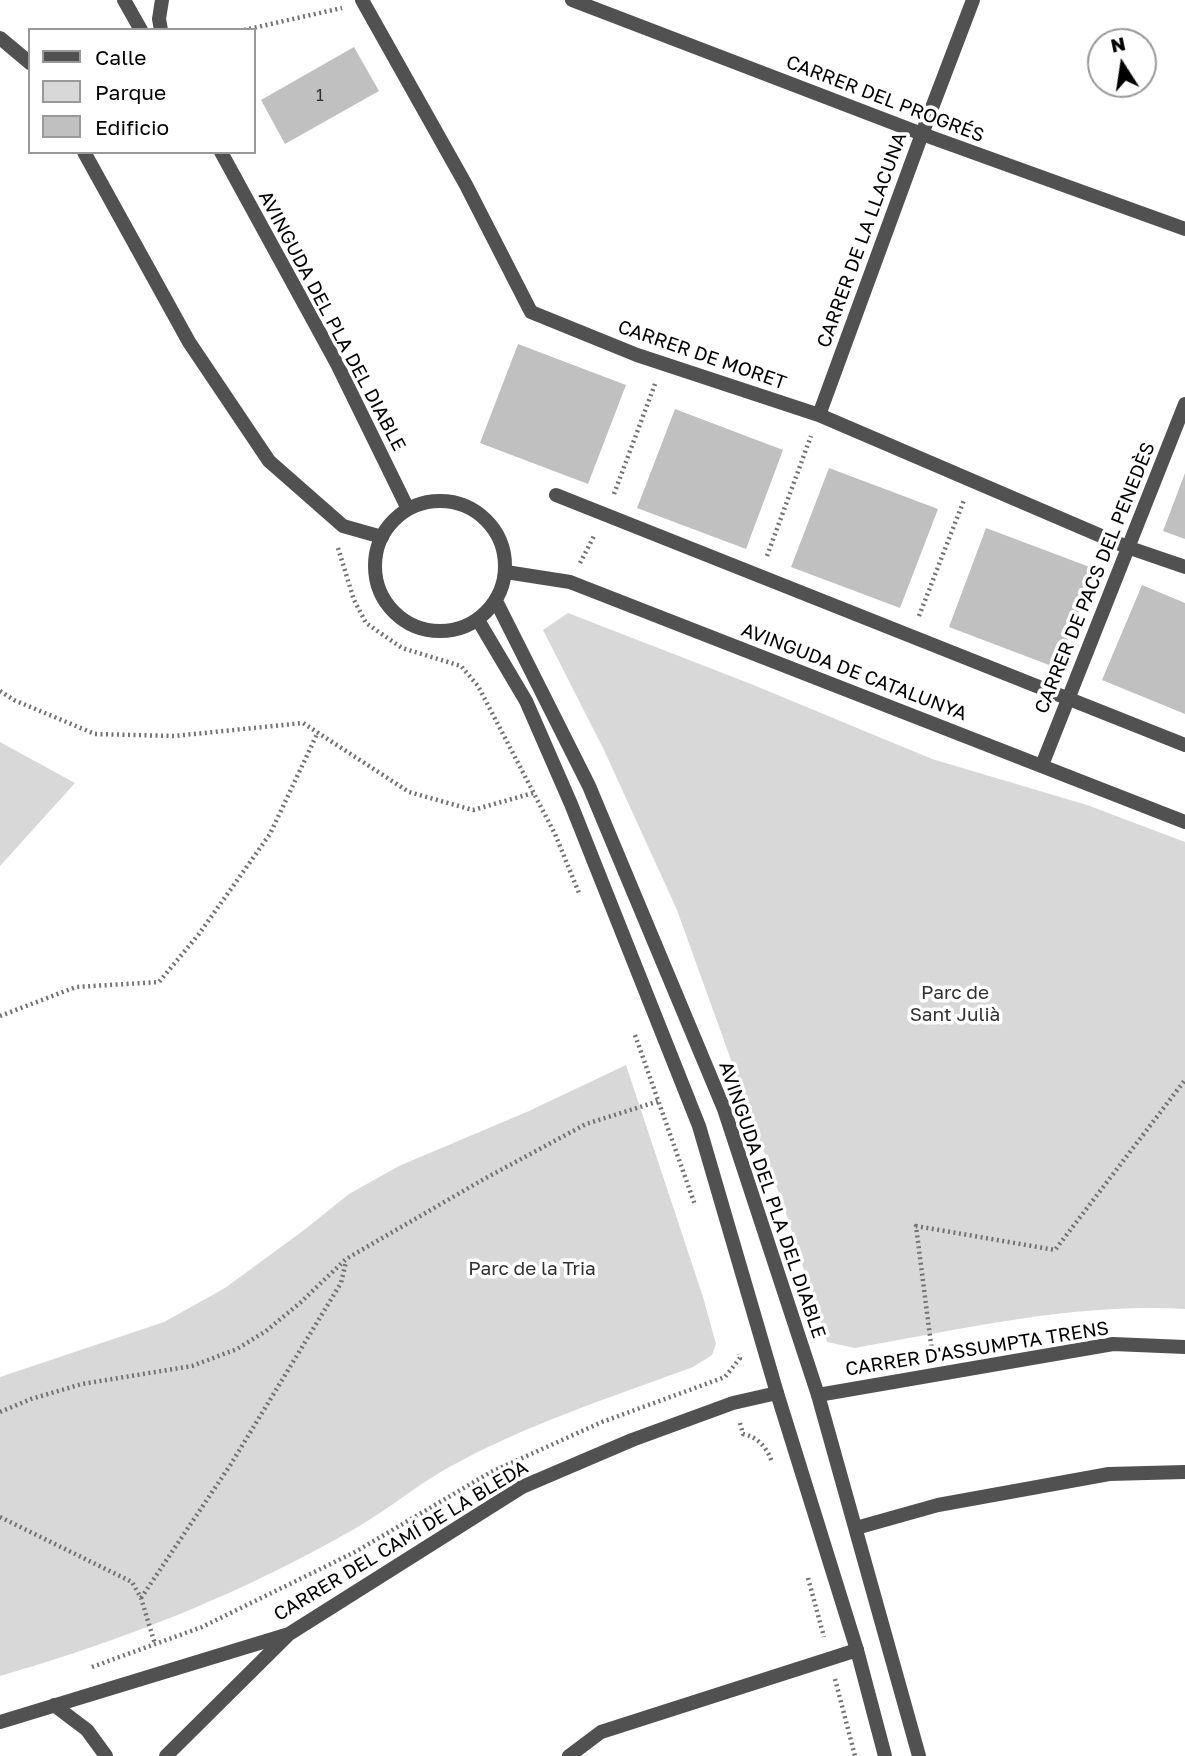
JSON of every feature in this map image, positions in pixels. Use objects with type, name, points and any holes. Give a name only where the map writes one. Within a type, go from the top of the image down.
[{"type":"street","points":[[124,0],[140,28]]},
{"type":"street","points":[[161,28],[162,0]]},
{"type":"street","name":"CARRER DEL PROGRÉS","points":[[572,0],[922,134],[1185,229]]},
{"type":"street","name":"CARRER DE LA LLACUNA","points":[[819,415],[974,0]]},
{"type":"street","name":"CARRER DE MORET","points":[[363,1],[466,185],[531,312],[636,355],[819,415],[1127,547],[1185,567]]},
{"type":"street","points":[[0,38],[28,61]]},
{"type":"street","points":[[85,154],[189,342],[269,461],[343,526],[382,537]]},
{"type":"street","name":"AVINGUDA DEL PLA DEL DIABLE","points":[[222,154],[337,364],[408,509]]},
{"type":"street","name":"CARRER DE PACS DEL PENEDÈS","points":[[1042,765],[1185,404]]},
{"type":"street","points":[[556,495],[1185,745]]},
{"type":"street","points":[[448,501],[467,506],[484,517],[497,533],[505,552],[506,572],[503,587],[496,601],[478,620],[458,629],[437,631],[416,627],[398,616],[383,599],[376,579],[375,557],[382,537],[393,521],[408,509],[427,502],[448,501]]},
{"type":"street","name":"AVINGUDA DE CATALUNYA","points":[[506,572],[570,582],[1185,822]]},
{"type":"street","name":"AVINGUDA DEL PLA DEL DIABLE","points":[[496,601],[589,786],[724,1109],[818,1395],[919,1756]]},
{"type":"street","points":[[478,620],[526,701],[571,804],[699,1126],[777,1394],[857,1650],[885,1756]]},
{"type":"street","name":"CARRER D'ASSUMPTA TRENS","points":[[818,1395],[1113,1345],[1185,1347]]},
{"type":"street","name":"CARRER DEL CAMÍ DE LA BLEDA","points":[[0,1722],[289,1634],[522,1487],[632,1440],[733,1403],[777,1394]]},
{"type":"street","points":[[856,1528],[939,1505],[1109,1474],[1185,1472]]},
{"type":"street","points":[[166,1756],[289,1634]]},
{"type":"street","points":[[569,1756],[601,1732],[857,1650]]},
{"type":"street","points":[[54,1705],[87,1730],[106,1756]]},
{"type":"path","points":[[252,28],[363,1]]},
{"type":"path","points":[[606,515],[662,364]]},
{"type":"path","points":[[760,577],[819,415]]},
{"type":"path","points":[[911,636],[971,480]]},
{"type":"path","points":[[332,539],[337,546],[354,600],[366,623],[402,648],[461,666],[478,686],[555,834],[581,898]]},
{"type":"path","points":[[0,691],[14,700],[94,734],[174,736],[303,723],[408,792],[473,810],[533,793]]},
{"type":"path","points":[[0,1018],[6,1013],[76,987],[159,982],[199,934],[270,834],[318,732]]},
{"type":"path","points":[[632,1026],[696,1208]]},
{"type":"path","points":[[935,1375],[916,1226],[1055,1251],[1185,1080]]},
{"type":"path","points":[[0,1412],[31,1399],[82,1384],[192,1366],[236,1349],[266,1331],[346,1259],[586,1124],[659,1101]]},
{"type":"path","points":[[141,1598],[231,1464],[341,1283],[346,1259]]},
{"type":"path","points":[[83,1670],[202,1627],[355,1552],[491,1472],[602,1422],[725,1377],[740,1358],[739,1350]]},
{"type":"path","points":[[733,1403],[743,1434],[760,1442],[768,1452],[772,1464]]},
{"type":"path","points":[[0,1517],[131,1582],[141,1598],[155,1644]]},
{"type":"path","points":[[807,1574],[855,1756]]},
{"type":"green space","name":"Parc de Sant Julià","points":[[568,613],[751,684],[932,759],[1087,805],[1185,842],[1185,1309],[1143,1308],[1060,1314],[855,1348],[827,1342],[785,1210],[677,910],[604,750],[543,630]]},
{"type":"green space","points":[[0,742],[75,783],[0,866]]},
{"type":"green space","name":"Parc de la Tria","points":[[626,1065],[703,1297],[716,1344],[712,1355],[693,1367],[566,1414],[474,1454],[444,1470],[356,1528],[227,1594],[92,1647],[0,1676],[0,1377],[164,1322],[225,1288],[349,1194],[399,1166],[529,1111]]},
{"type":"building","points":[[354,47],[379,91],[285,144],[261,100]]},
{"type":"building","points":[[518,344],[626,385],[588,484],[480,443]]},
{"type":"building","points":[[675,409],[783,450],[746,549],[637,508]]},
{"type":"building","points":[[829,468],[938,509],[900,608],[791,567]]},
{"type":"building","points":[[1185,473],[1185,539],[1163,531]]},
{"type":"building","points":[[986,528],[1095,569],[1057,668],[949,627]]},
{"type":"building","points":[[1142,585],[1185,603],[1185,714],[1102,680]]}]
